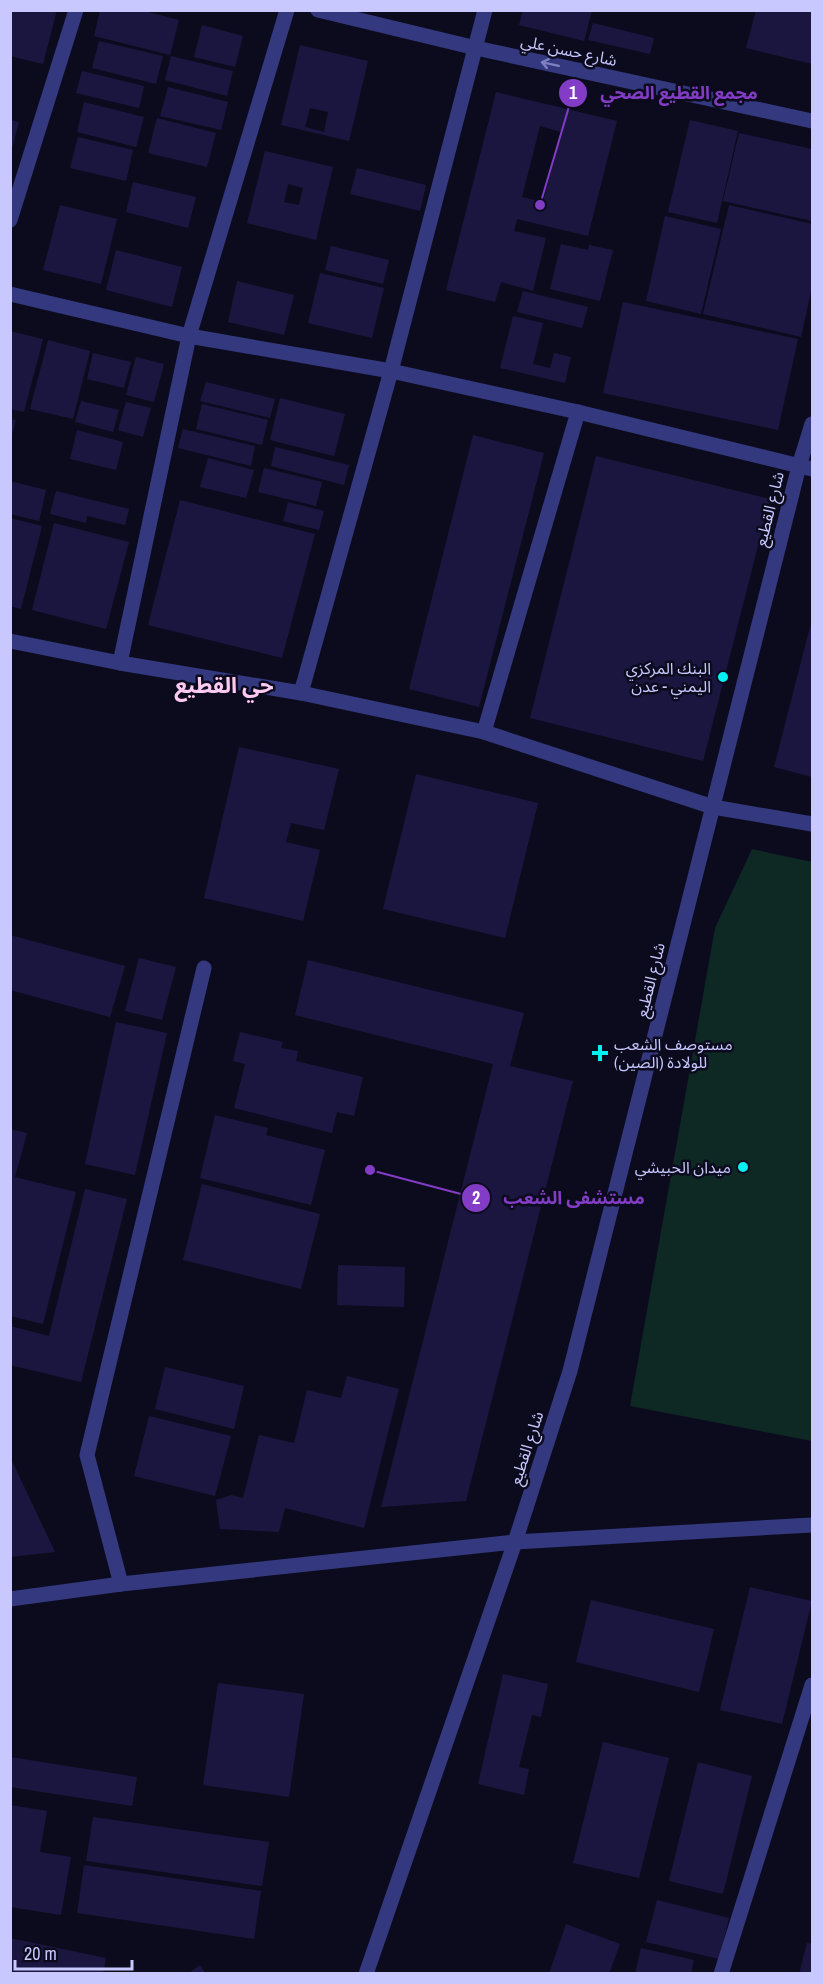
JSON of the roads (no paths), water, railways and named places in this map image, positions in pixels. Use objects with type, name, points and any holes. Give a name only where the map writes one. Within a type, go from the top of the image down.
[{"type":"street","points":[[10,220],[76,10]]},
{"type":"street","points":[[120,663],[189,336],[287,10]]},
{"type":"street","name":"شارع حسن علي","points":[[318,10],[476,48],[813,121]]},
{"type":"street","points":[[302,693],[391,371],[485,10]]},
{"type":"street","points":[[10,294],[189,336],[391,371],[578,412],[806,467]]},
{"type":"street","points":[[484,732],[578,412]]},
{"type":"street","name":"شارع القطيع","points":[[366,1974],[515,1542],[570,1371],[713,807],[806,467],[813,424]]},
{"type":"street","points":[[10,641],[120,663],[302,693],[484,732],[713,807],[813,824]]},
{"type":"street","points":[[121,1584],[87,1455],[204,968]]},
{"type":"street","points":[[10,1599],[121,1584],[515,1542],[813,1525]]},
{"type":"street","points":[[721,1974],[813,1685]]},
{"type":"place","name":"مجمع القطيع الصحي","points":[[540,205]]},
{"type":"place","name":"البنك المركزي اليمني - عدن","points":[[723,677]]},
{"type":"place","name":"مستوصف الشعب (الصين) للولادة","points":[[600,1053]]},
{"type":"place","name":"ميدان الحبيشي","points":[[743,1167]]},
{"type":"place","name":"مستشفى الشعب","points":[[370,1170]]},
{"type":"district","name":"حي القطيع","points":[[224,685]]}]
